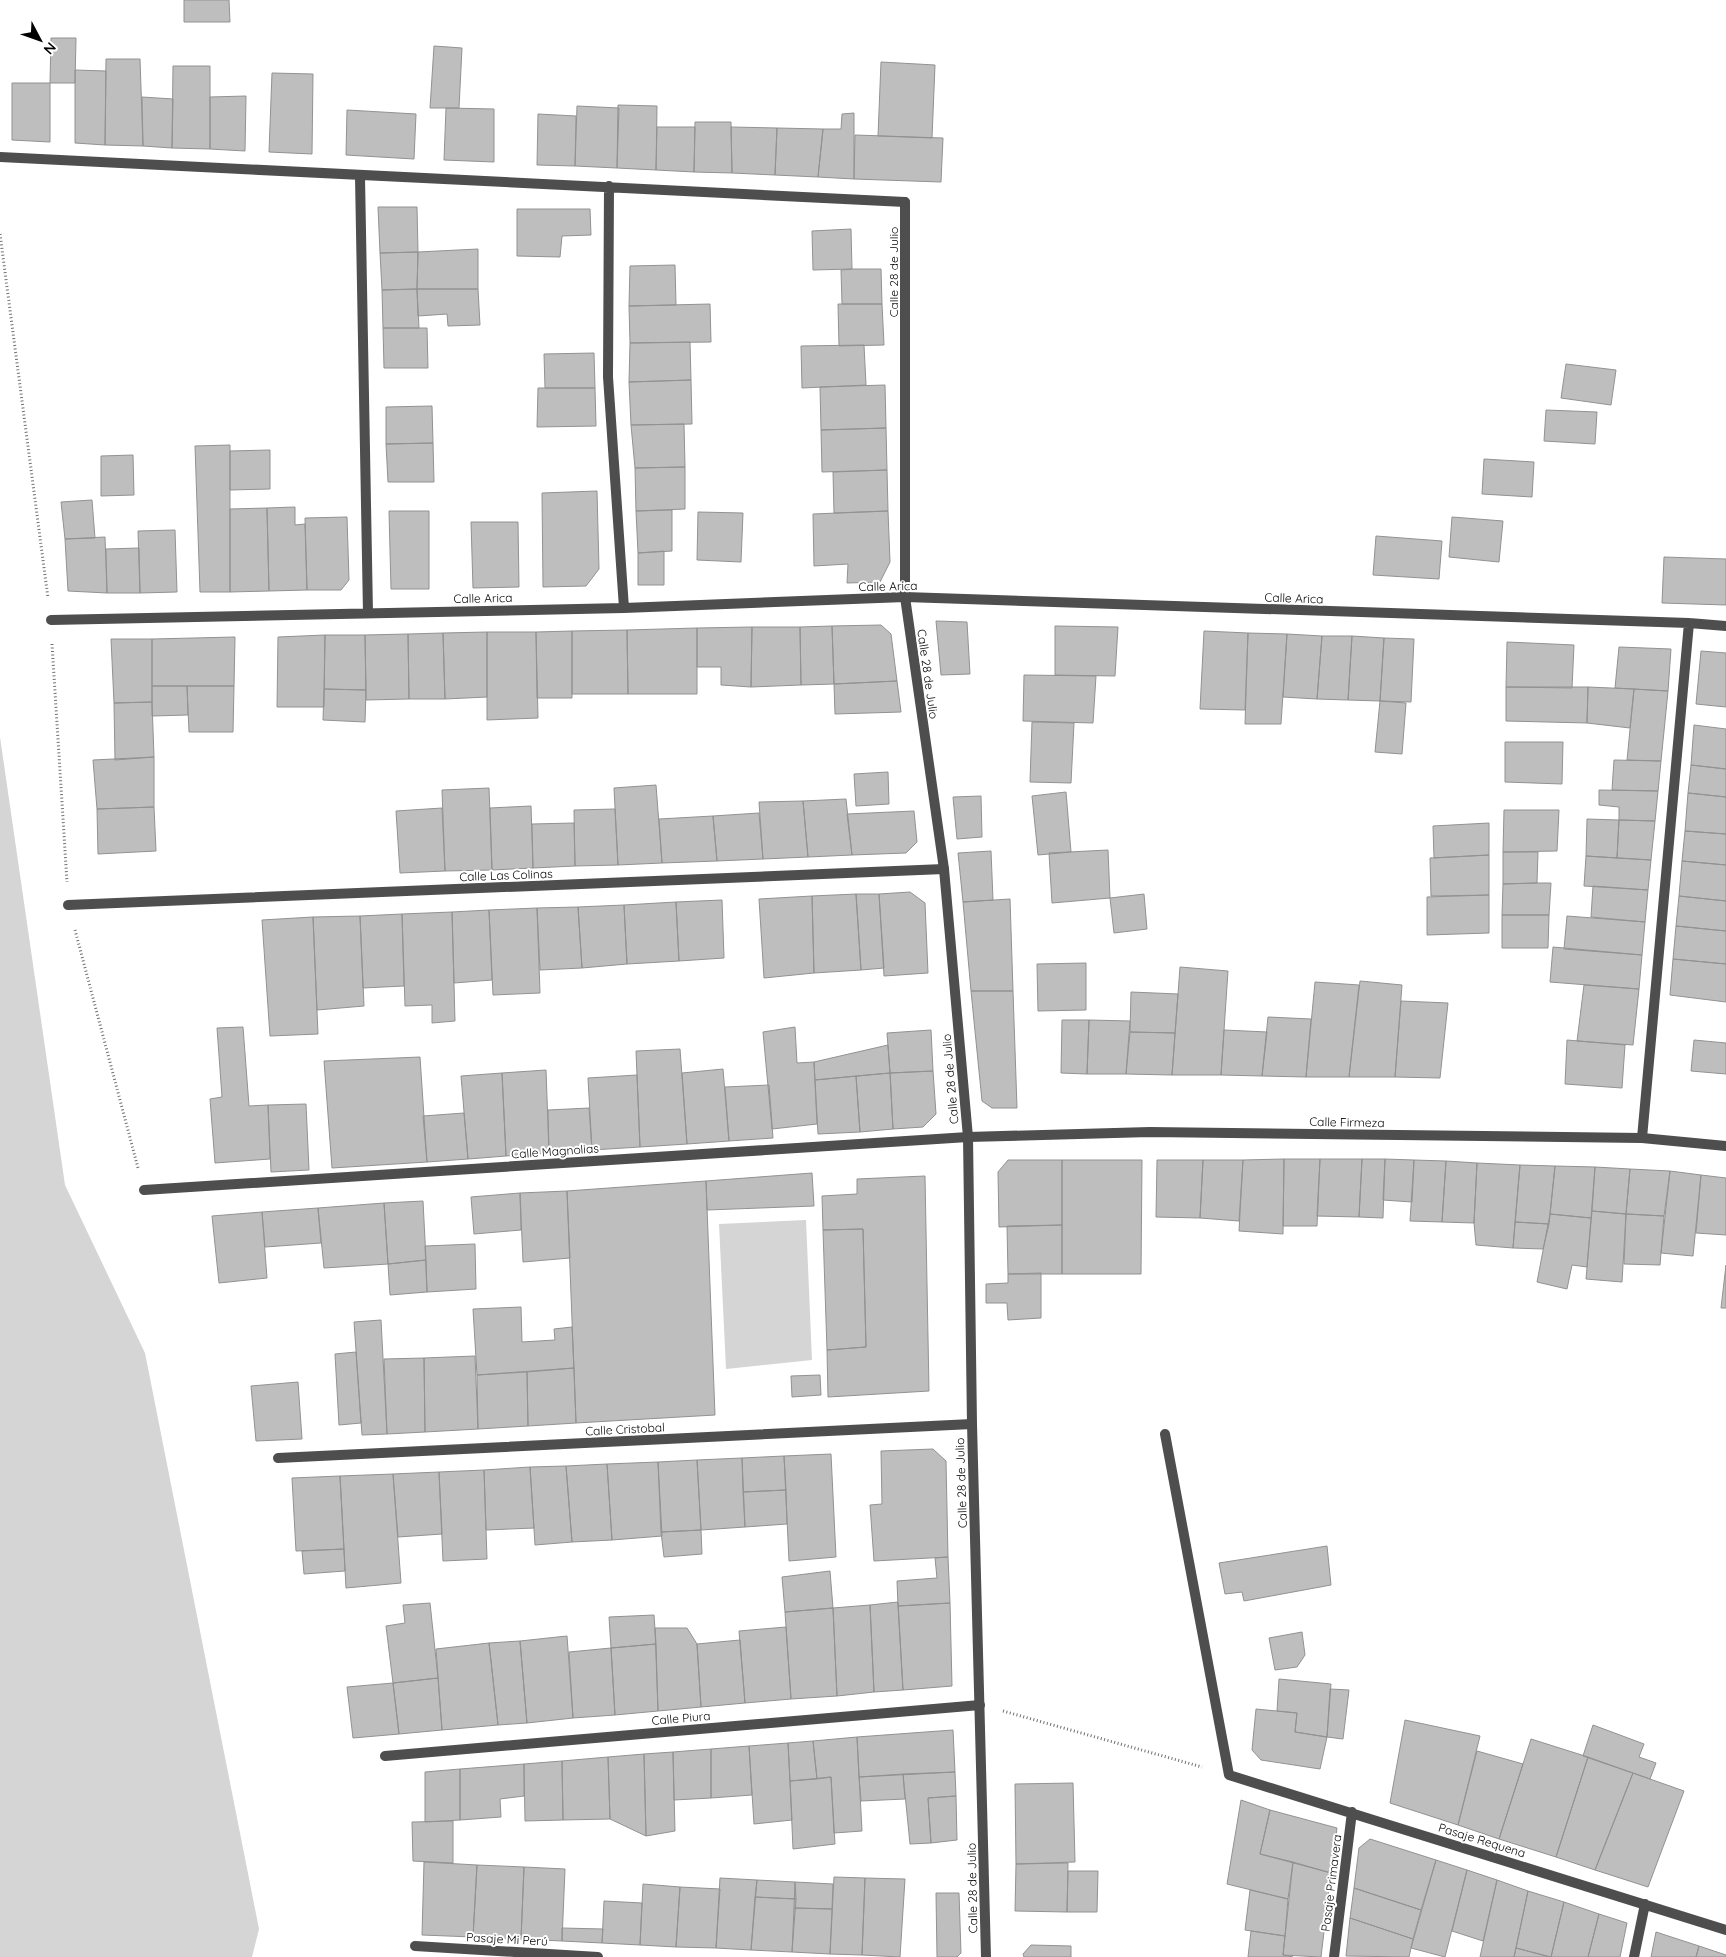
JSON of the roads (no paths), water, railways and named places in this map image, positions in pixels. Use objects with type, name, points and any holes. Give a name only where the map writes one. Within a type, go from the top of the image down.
[{"type":"street","points":[[0,157],[360,176],[609,186],[608,376],[624,608]]},
{"type":"street","points":[[360,176],[368,613]]},
{"type":"street","name":"Calle 28 de Julio","points":[[609,186],[905,202],[905,597],[944,870],[968,1137],[972,1424],[986,1957]]},
{"type":"street","name":"Calle Arica","points":[[51,620],[624,608],[905,597],[1689,623],[1726,626]]},
{"type":"street","points":[[1642,1138],[1689,623]]},
{"type":"street","name":"Calle Las Colinas","points":[[68,904],[944,870]]},
{"type":"street","name":"Calle Firmeza","points":[[968,1137],[1150,1132],[1642,1138],[1726,1146]]},
{"type":"street","name":"Calle Magnolias","points":[[144,1190],[968,1137]]},
{"type":"street","name":"Calle Cristobal","points":[[278,1458],[972,1424]]},
{"type":"street","name":"Pasaje Requena","points":[[1165,1434],[1229,1775],[1726,1930]]},
{"type":"street","name":"Calle Piura","points":[[385,1756],[980,1705]]},
{"type":"street","name":"Pasaje Primavera","points":[[1334,1957],[1352,1812]]},
{"type":"street","points":[[1634,1957],[1645,1904]]},
{"type":"street","name":"Pasaje Mi Perú","points":[[415,1946],[598,1957]]}]
